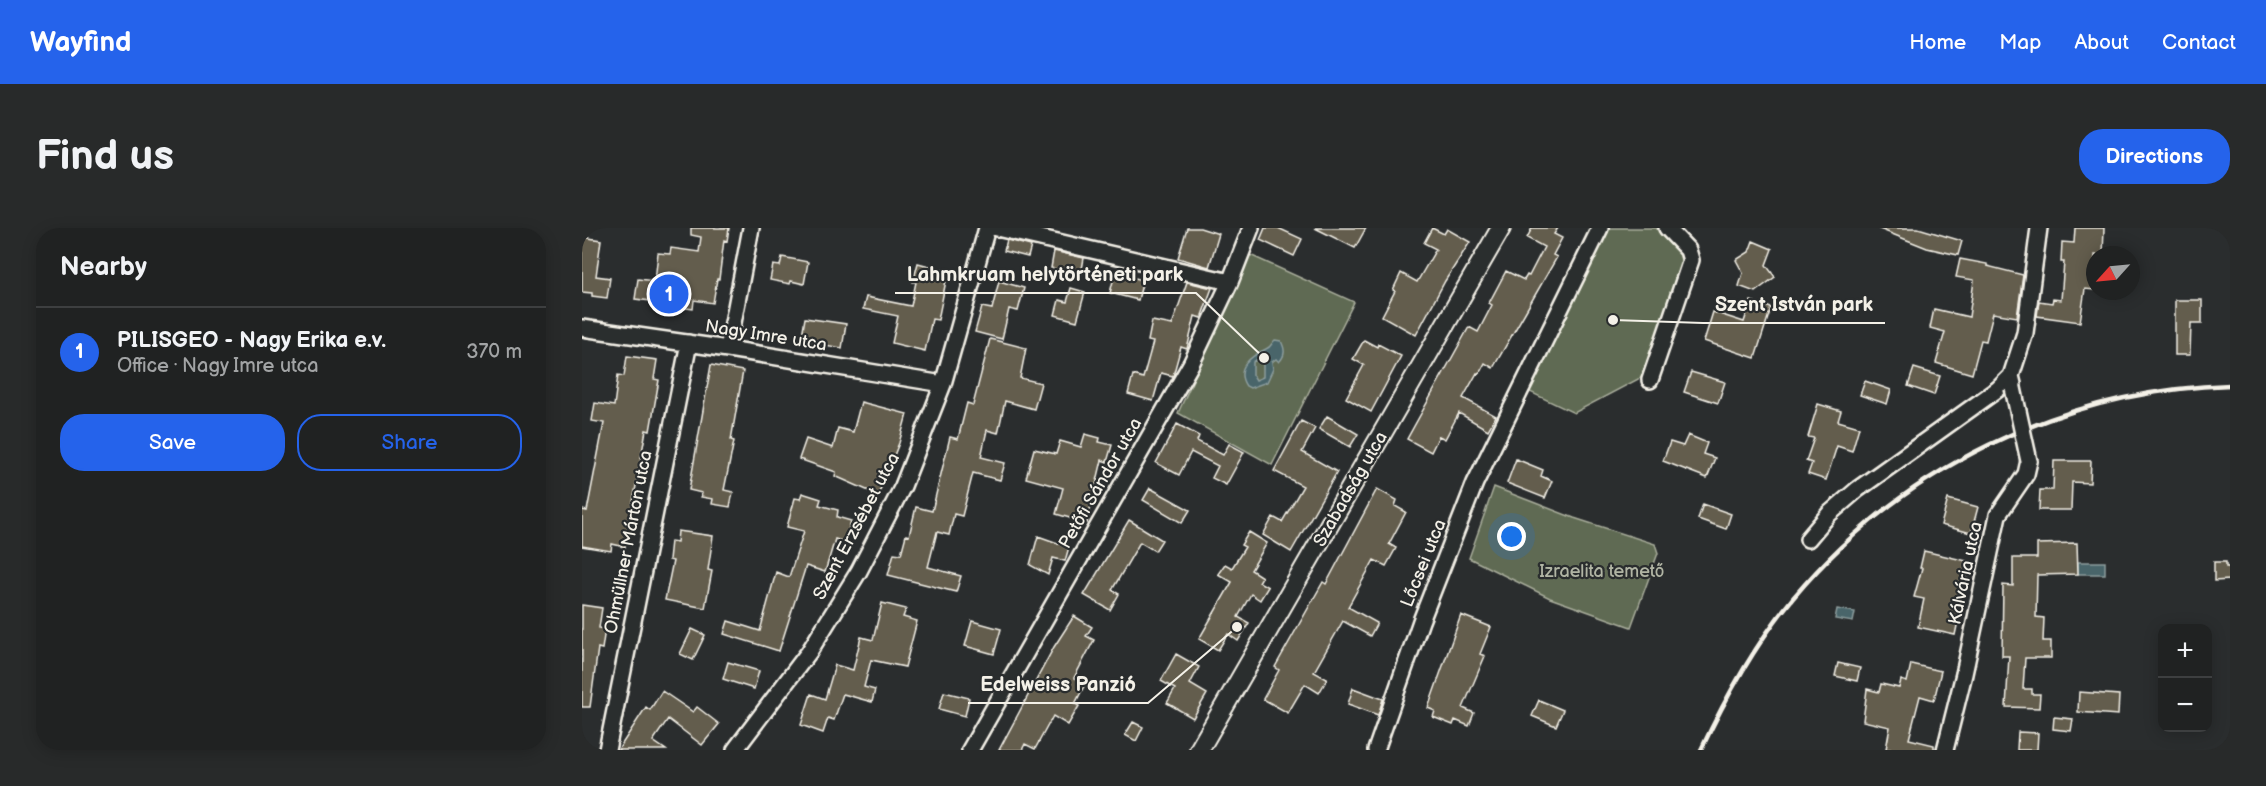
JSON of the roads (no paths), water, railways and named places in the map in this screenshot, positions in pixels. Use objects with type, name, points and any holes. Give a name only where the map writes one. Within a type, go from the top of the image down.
[{"type":"street","points":[[728,349],[751,228]]},
{"type":"street","name":"Szent Erzsébet utca","points":[[735,750],[808,652],[859,571],[903,486],[943,384],[987,228]]},
{"type":"street","points":[[997,228],[1230,282]]},
{"type":"street","name":"Petőfi Sándor utca","points":[[970,750],[1191,364],[1230,282],[1251,228]]},
{"type":"street","name":"Szabadság utca","points":[[1199,750],[1501,228]]},
{"type":"street","name":"Lőcsei utca","points":[[1376,750],[1421,621],[1475,483],[1600,228]]},
{"type":"street","points":[[1650,380],[1691,260],[1688,250],[1667,228]]},
{"type":"street","points":[[1808,539],[1829,514],[1858,489],[1998,389],[2012,382],[2025,333],[2039,228]]},
{"type":"street","name":"Nagy Imre utca","points":[[582,328],[943,384]]},
{"type":"street","name":"Ohmüllner Márton utca","points":[[607,750],[689,343]]},
{"type":"street","name":"Kálvária utca","points":[[1945,750],[1964,674],[1998,515],[2026,474],[2029,461],[2012,382]]},
{"type":"water","points":[[1275,340],[1281,341],[1284,349],[1283,357],[1279,362],[1276,359],[1272,362],[1273,369],[1267,382],[1250,388],[1246,386],[1242,374],[1246,363]],"holes":[[[1263,359],[1263,377],[1256,380],[1253,375],[1253,362]]]},
{"type":"water","points":[[2078,562],[2105,562],[2105,574],[2078,574]]},
{"type":"water","points":[[1837,609],[1855,612],[1853,622],[1835,619]]},
{"type":"railway","points":[[1701,750],[1742,671],[1793,598],[1836,552],[1883,511],[1934,475],[1989,445],[2046,421],[2105,403],[2167,391],[2230,385]]},
{"type":"place","name":"PILISGEO - Nagy Erika e.v.","points":[[669,294]]},
{"type":"place","name":"Szent István park","points":[[1613,320]]},
{"type":"place","name":"Lahmkruam helytörténeti park","points":[[1264,358]]},
{"type":"place","name":"Edelweiss Panzió","points":[[1237,627]]},
{"type":"park label","name":"Izraelita temető","points":[[1602,571]]}]
